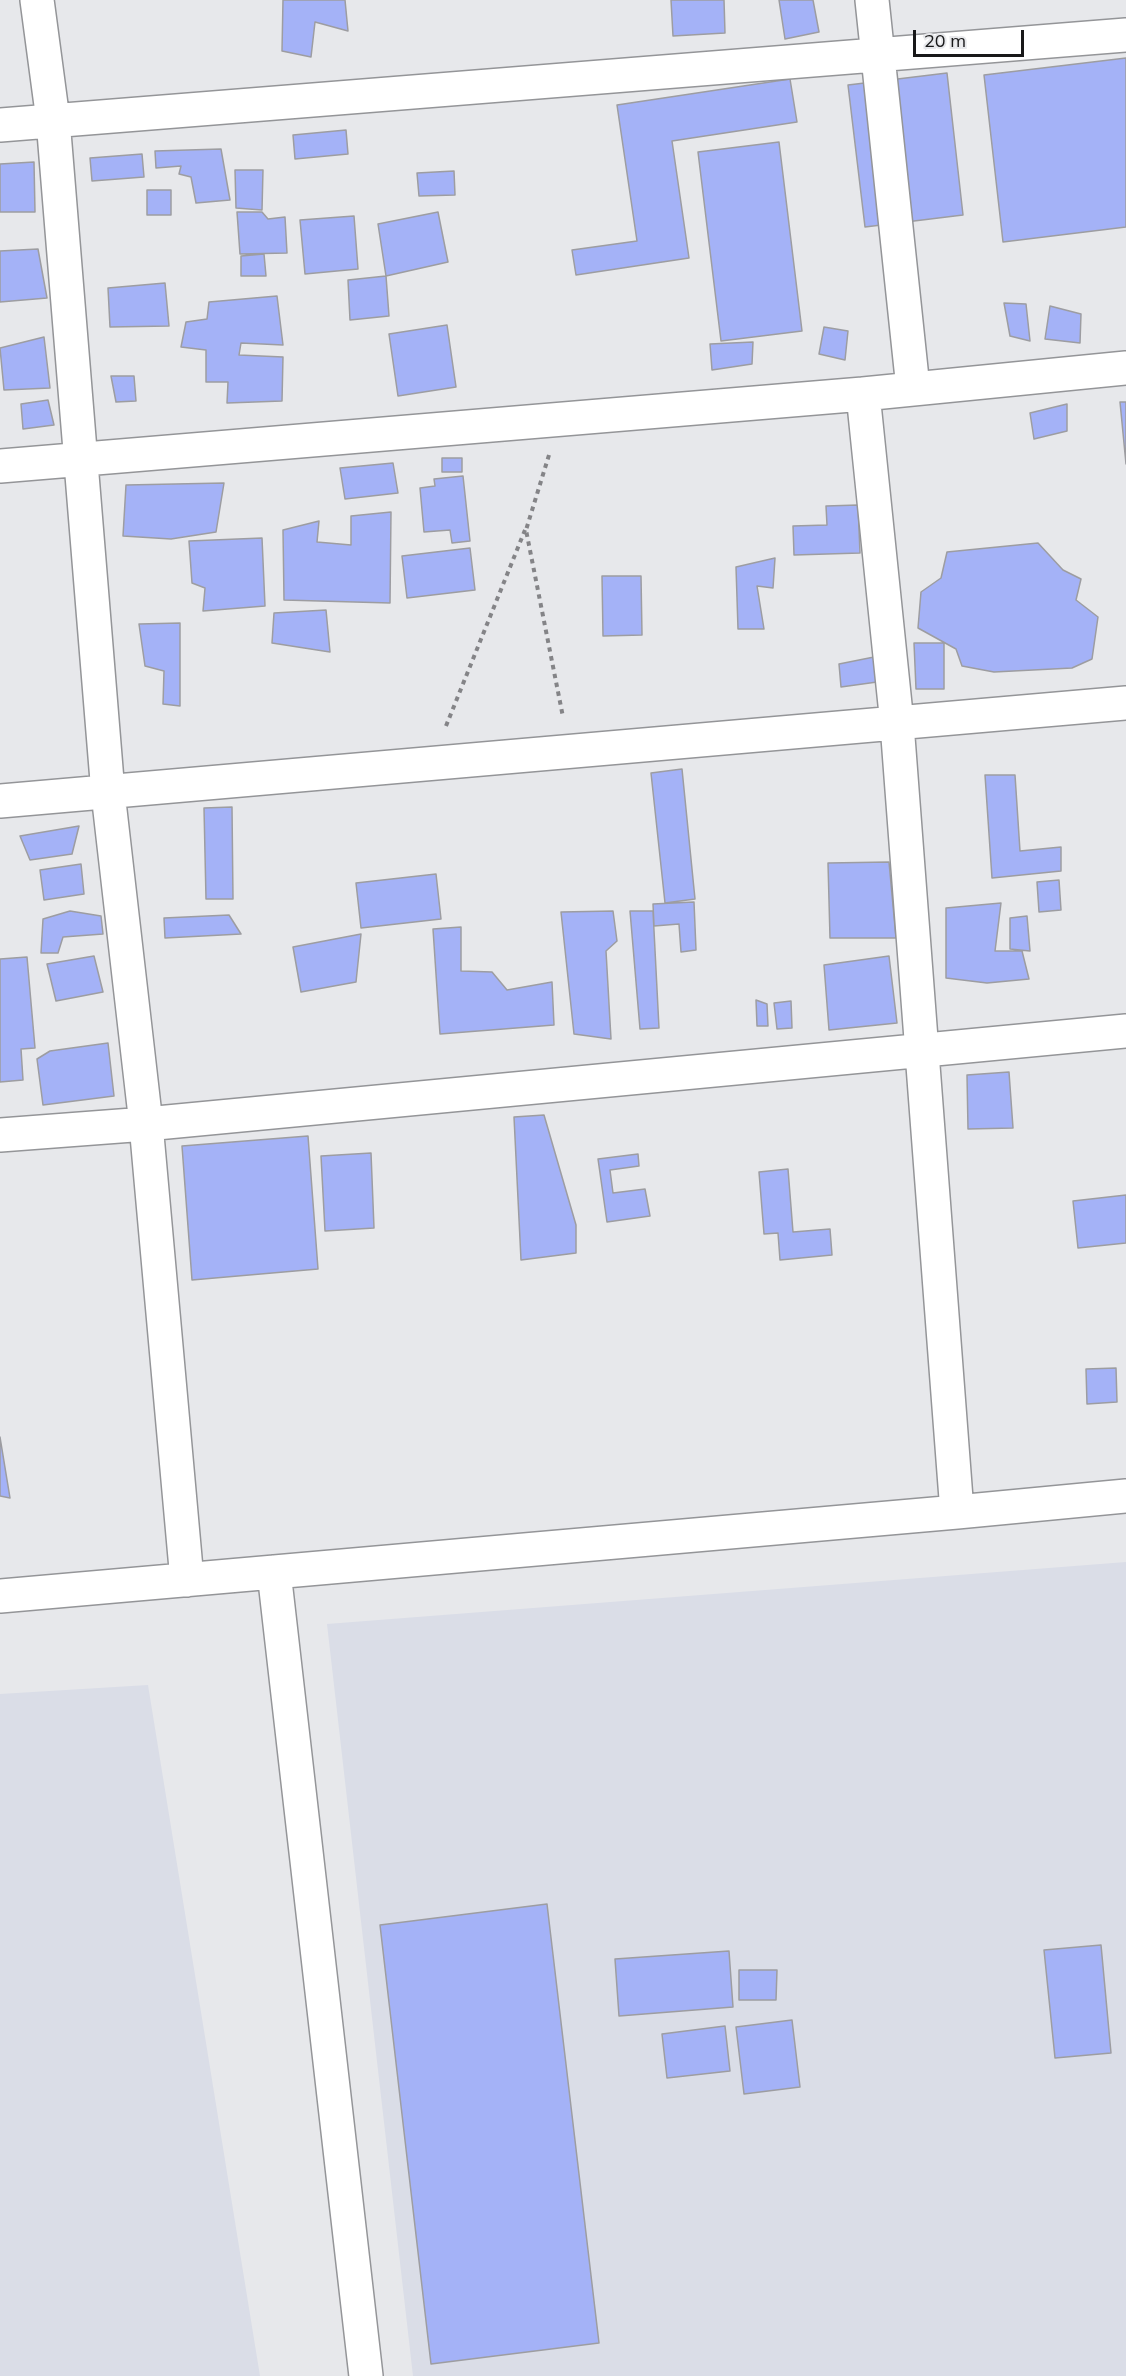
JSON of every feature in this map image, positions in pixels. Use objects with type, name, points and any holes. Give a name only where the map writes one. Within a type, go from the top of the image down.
[{"type":"street","points":[[37,0],[53,120],[108,793],[146,1124],[187,1580]]},
{"type":"street","points":[[872,0],[913,388]]},
{"type":"street","points":[[0,125],[1126,34]]},
{"type":"street","points":[[0,466],[863,394],[1126,368]]},
{"type":"street","points":[[863,394],[897,724],[957,1512]]},
{"type":"street","points":[[0,801],[1126,703]]},
{"type":"street","points":[[0,1135],[146,1124],[1126,1031]]},
{"type":"street","points":[[0,1596],[1126,1496]]},
{"type":"street","points":[[274,1572],[366,2376]]},
{"type":"path","points":[[431,764],[526,530],[561,419]]},
{"type":"path","points":[[526,530],[570,753]]},
{"type":"shaded area","points":[[1126,1562],[1126,2376],[413,2376],[327,1624]]},
{"type":"shaded area","points":[[148,1685],[260,2376],[0,2376],[0,1694]]},
{"type":"building","points":[[283,0],[345,0],[348,31],[315,22],[311,57],[282,51]]},
{"type":"building","points":[[671,0],[724,0],[725,33],[673,36]]},
{"type":"building","points":[[779,0],[813,0],[819,32],[785,39]]},
{"type":"building","points":[[1126,58],[1126,227],[1003,242],[984,75]]},
{"type":"building","points":[[947,73],[963,215],[865,227],[848,85]]},
{"type":"building","points":[[790,79],[797,122],[672,141],[689,258],[576,275],[572,250],[637,241],[617,105]]},
{"type":"building","points":[[346,130],[348,154],[295,159],[293,135]]},
{"type":"building","points":[[779,142],[802,331],[721,341],[698,152]]},
{"type":"building","points":[[221,149],[230,200],[196,203],[191,177],[179,174],[181,166],[156,168],[155,151]]},
{"type":"building","points":[[142,154],[144,177],[92,181],[90,158]]},
{"type":"building","points":[[34,162],[35,212],[0,212],[0,164]]},
{"type":"building","points":[[235,170],[263,170],[262,210],[236,208]]},
{"type":"building","points":[[454,171],[455,195],[419,196],[417,173]]},
{"type":"building","points":[[147,190],[171,190],[171,215],[147,215]]},
{"type":"building","points":[[237,212],[262,212],[268,219],[285,217],[287,253],[240,254]]},
{"type":"building","points":[[438,212],[448,262],[386,276],[378,224]]},
{"type":"building","points":[[354,216],[358,269],[305,274],[300,220]]},
{"type":"building","points":[[38,249],[47,298],[0,302],[0,251]]},
{"type":"building","points":[[264,254],[266,276],[241,276],[241,256]]},
{"type":"building","points":[[386,276],[389,316],[350,320],[348,280]]},
{"type":"building","points":[[165,283],[169,326],[110,327],[108,288]]},
{"type":"building","points":[[277,296],[283,345],[241,343],[239,355],[283,357],[282,401],[227,403],[228,382],[206,382],[206,350],[181,347],[186,322],[207,319],[209,302]]},
{"type":"building","points":[[1004,303],[1026,304],[1030,341],[1010,336]]},
{"type":"building","points":[[1050,306],[1081,314],[1080,343],[1045,339]]},
{"type":"building","points":[[447,325],[456,387],[398,396],[389,334]]},
{"type":"building","points":[[824,327],[848,331],[845,360],[819,354]]},
{"type":"building","points":[[44,337],[50,388],[4,390],[0,348]]},
{"type":"building","points":[[753,342],[752,364],[712,370],[710,344]]},
{"type":"building","points":[[111,376],[134,376],[136,401],[116,402]]},
{"type":"building","points":[[48,400],[54,425],[23,429],[21,404]]},
{"type":"building","points":[[1120,402],[1126,402],[1126,464]]},
{"type":"building","points":[[1067,404],[1067,431],[1034,439],[1030,413]]},
{"type":"building","points":[[442,458],[462,458],[462,472],[442,472]]},
{"type":"building","points":[[393,463],[398,493],[345,499],[340,468]]},
{"type":"building","points":[[463,476],[470,541],[452,543],[450,530],[424,532],[420,488],[435,486],[434,479]]},
{"type":"building","points":[[224,483],[216,532],[171,539],[123,536],[126,485]]},
{"type":"building","points":[[858,505],[860,553],[794,555],[793,526],[827,525],[826,506]]},
{"type":"building","points":[[391,512],[390,603],[284,600],[283,530],[319,521],[317,542],[351,545],[351,516]]},
{"type":"building","points":[[262,538],[265,606],[203,611],[205,588],[192,583],[189,541]]},
{"type":"building","points":[[1038,543],[1063,570],[1081,579],[1076,600],[1098,617],[1092,659],[1072,668],[994,672],[962,666],[956,649],[918,628],[921,592],[941,578],[947,552]]},
{"type":"building","points":[[470,548],[475,590],[407,598],[402,556]]},
{"type":"building","points":[[775,558],[773,588],[757,586],[764,629],[738,629],[736,567]]},
{"type":"building","points":[[602,576],[641,576],[642,635],[603,636]]},
{"type":"building","points":[[326,610],[330,652],[272,643],[274,613]]},
{"type":"building","points":[[180,623],[180,706],[163,704],[164,671],[145,666],[139,624]]},
{"type":"building","points":[[914,643],[944,643],[944,689],[916,689]]},
{"type":"building","points":[[874,657],[877,682],[841,687],[839,664]]},
{"type":"building","points":[[682,769],[695,899],[665,903],[651,773]]},
{"type":"building","points":[[985,775],[1015,775],[1020,851],[1061,847],[1061,871],[992,878]]},
{"type":"building","points":[[232,807],[233,899],[206,899],[204,808]]},
{"type":"building","points":[[79,826],[72,854],[30,860],[20,836]]},
{"type":"building","points":[[889,862],[896,938],[830,938],[828,863]]},
{"type":"building","points":[[81,864],[84,894],[44,900],[40,870]]},
{"type":"building","points":[[436,874],[441,919],[361,928],[356,883]]},
{"type":"building","points":[[1059,880],[1061,910],[1039,912],[1037,882]]},
{"type":"building","points":[[694,902],[696,950],[681,952],[679,924],[654,926],[653,904]]},
{"type":"building","points":[[1001,903],[995,951],[1022,951],[1029,979],[987,983],[946,978],[946,908]]},
{"type":"building","points":[[70,911],[101,916],[103,934],[63,937],[58,953],[41,953],[43,919]]},
{"type":"building","points":[[613,911],[617,941],[606,951],[611,1039],[574,1034],[561,912]]},
{"type":"building","points":[[630,911],[653,911],[659,1028],[640,1029]]},
{"type":"building","points":[[229,915],[241,934],[165,938],[164,918]]},
{"type":"building","points":[[1027,916],[1030,951],[1010,949],[1010,918]]},
{"type":"building","points":[[461,927],[461,971],[492,972],[507,990],[552,982],[554,1025],[440,1034],[433,929]]},
{"type":"building","points":[[361,934],[356,982],[301,992],[293,947]]},
{"type":"building","points":[[94,956],[103,992],[56,1001],[47,964]]},
{"type":"building","points":[[889,956],[897,1023],[829,1030],[824,965]]},
{"type":"building","points":[[27,957],[35,1048],[21,1049],[23,1080],[0,1082],[0,959]]},
{"type":"building","points":[[756,1000],[767,1004],[768,1026],[757,1026]]},
{"type":"building","points":[[791,1001],[792,1028],[777,1029],[774,1003]]},
{"type":"building","points":[[108,1043],[114,1096],[43,1105],[37,1059],[50,1051]]},
{"type":"building","points":[[1009,1072],[1013,1128],[968,1129],[967,1075]]},
{"type":"building","points":[[544,1115],[576,1225],[576,1253],[521,1260],[514,1117]]},
{"type":"building","points":[[308,1136],[318,1269],[192,1280],[182,1146]]},
{"type":"building","points":[[371,1153],[374,1228],[325,1231],[321,1156]]},
{"type":"building","points":[[638,1154],[639,1166],[610,1170],[613,1193],[645,1189],[650,1216],[607,1222],[598,1159]]},
{"type":"building","points":[[788,1169],[793,1232],[830,1229],[832,1255],[780,1260],[778,1233],[764,1234],[759,1172]]},
{"type":"building","points":[[1126,1195],[1126,1243],[1078,1248],[1073,1201]]},
{"type":"building","points":[[1116,1368],[1117,1402],[1087,1404],[1086,1369]]},
{"type":"building","points":[[0,1437],[10,1498],[0,1496]]},
{"type":"building","points":[[547,1904],[599,2343],[431,2364],[380,1925]]},
{"type":"building","points":[[1101,1945],[1111,2053],[1055,2058],[1044,1950]]},
{"type":"building","points":[[729,1951],[733,2007],[619,2016],[615,1959]]},
{"type":"building","points":[[739,1970],[777,1970],[776,2000],[739,2000]]},
{"type":"building","points":[[792,2020],[800,2087],[744,2094],[736,2027]]},
{"type":"building","points":[[725,2026],[730,2071],[667,2078],[662,2034]]}]
